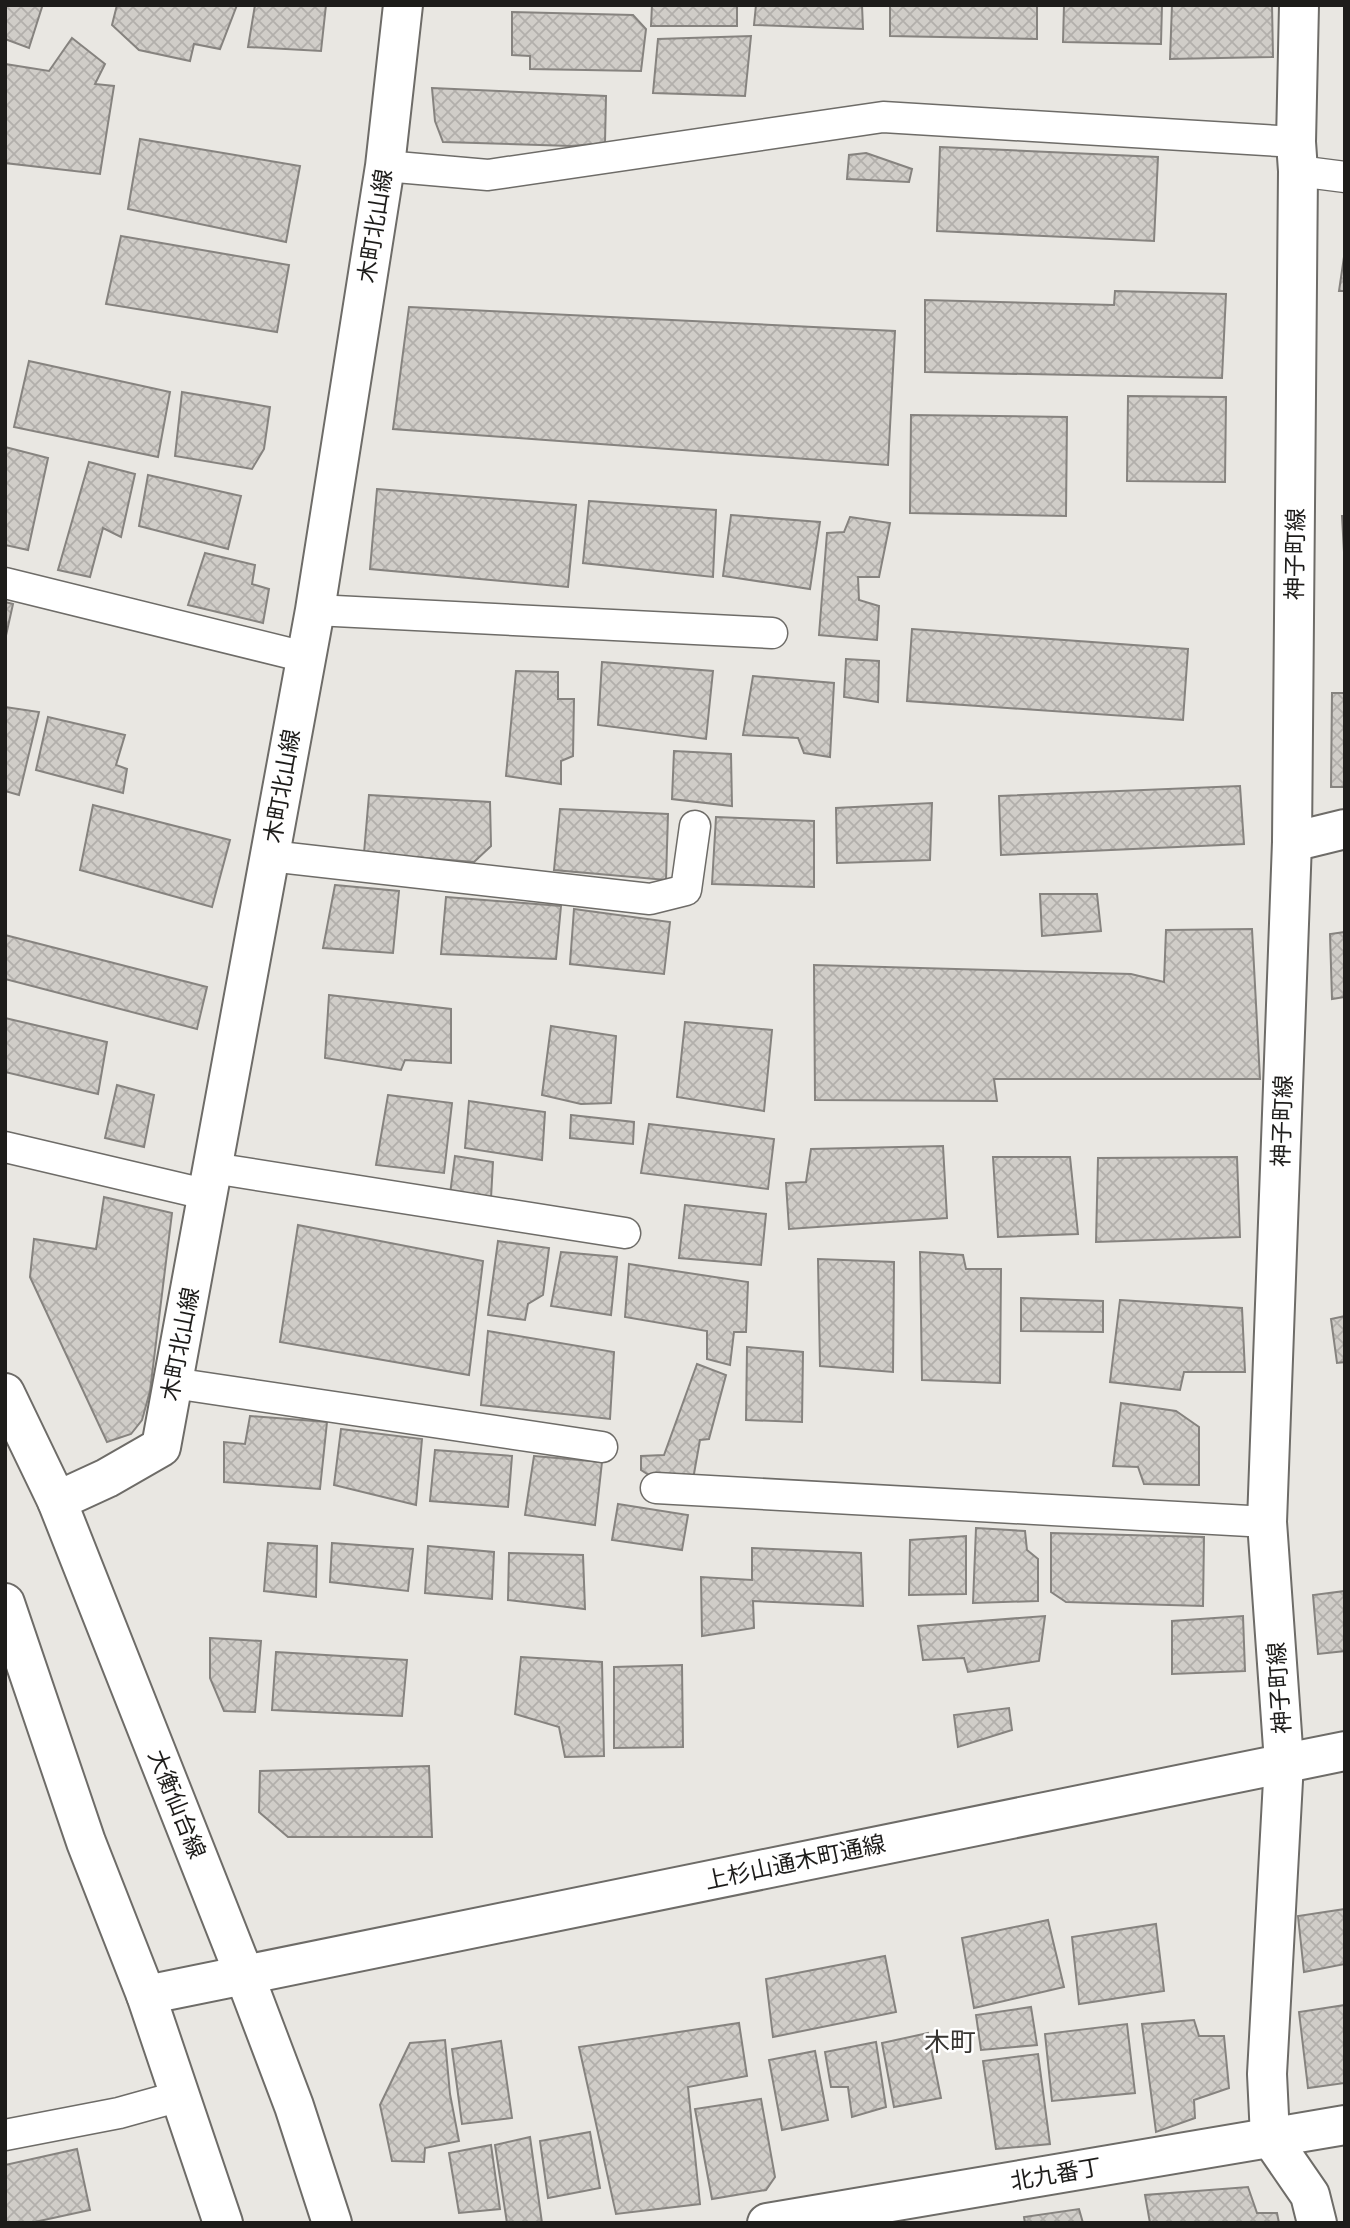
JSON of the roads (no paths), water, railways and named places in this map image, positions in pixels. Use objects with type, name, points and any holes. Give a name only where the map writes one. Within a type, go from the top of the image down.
[{"type":"street","name":"木町北山線","points":[[57,1501],[107,1478],[161,1447],[315,610],[385,166],[403,5]]},
{"type":"street","name":"神子町線","points":[[1270,2137],[1267,2074],[1284,1762],[1267,1522],[1292,842],[1299,5]]},
{"type":"street","points":[[1292,842],[1345,829]]},
{"type":"street","name":"大衡仙台線","points":[[5,1393],[57,1501],[244,1974],[295,2106],[332,2223]]},
{"type":"street","points":[[5,1602],[86,1842],[146,1995],[223,2223]]},
{"type":"street","points":[[5,1680],[86,1842]]},
{"type":"street","name":"上杉山通木町通線","points":[[146,1995],[1345,1751]]},
{"type":"street","name":"北九番丁","points":[[767,2223],[1345,2125]]},
{"type":"street","points":[[1270,2137],[1310,2195],[1317,2223]]},
{"type":"lane","points":[[385,166],[488,175],[883,117],[1297,157],[1345,177]]},
{"type":"lane","points":[[5,583],[305,657]]},
{"type":"lane","points":[[315,610],[772,634]]},
{"type":"lane","points":[[270,856],[650,899],[686,890],[695,826]]},
{"type":"lane","points":[[5,1147],[211,1181],[625,1233]]},
{"type":"lane","points":[[173,1383],[602,1447]]},
{"type":"lane","points":[[656,1488],[1267,1522]]},
{"type":"lane","points":[[5,2135],[119,2113],[180,2096]]},
{"type":"district","name":"木町","points":[[950,2042]]}]
